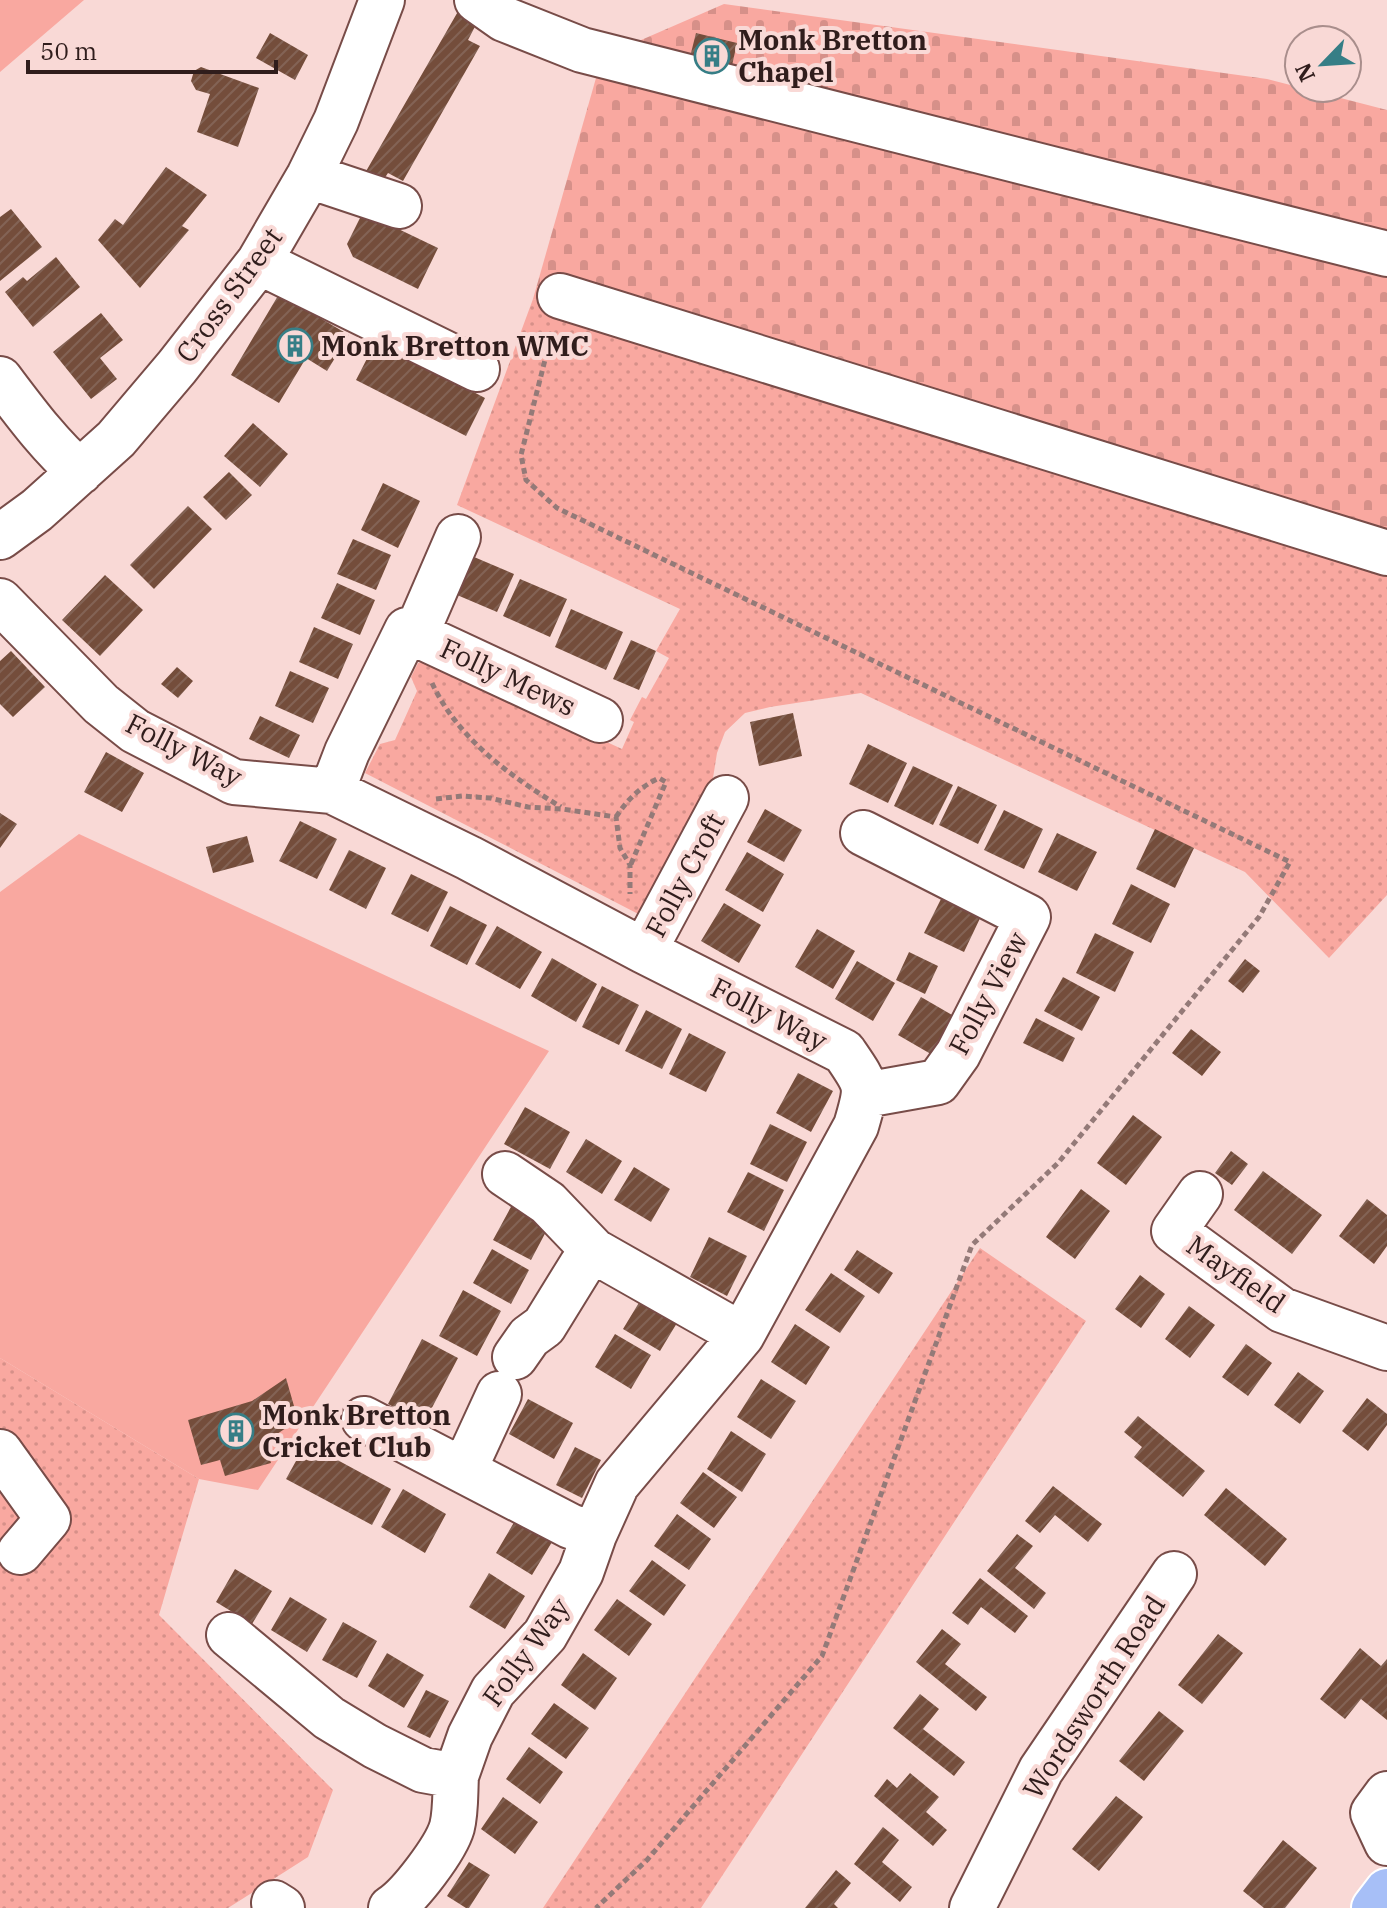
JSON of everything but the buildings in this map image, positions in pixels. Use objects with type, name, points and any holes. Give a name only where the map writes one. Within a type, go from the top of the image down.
[{"type":"main road","points":[[1374,1908],[1387,1891]]},
{"type":"street","name":"Cross Street","points":[[0,537],[37,510],[116,439],[259,262],[309,176],[336,121],[382,0]]},
{"type":"street","points":[[477,0],[504,19],[582,50],[1387,254]]},
{"type":"street","points":[[309,176],[399,206]]},
{"type":"street","points":[[259,262],[477,369]]},
{"type":"street","points":[[560,296],[1387,553]]},
{"type":"street","points":[[0,379],[61,456],[80,472]]},
{"type":"street","name":"Folly Mews","points":[[416,634],[458,537]]},
{"type":"street","name":"Folly Way","points":[[0,601],[101,704],[135,731],[234,782],[332,791],[469,858],[844,1052],[863,1079],[865,1095],[856,1126],[742,1335],[617,1484],[581,1572],[545,1635],[493,1691],[470,1736],[456,1776],[452,1828],[410,1892],[391,1908]]},
{"type":"street","name":"Folly Mews","points":[[332,791],[347,752],[407,630],[600,720]]},
{"type":"street","name":"Folly Croft","points":[[631,944],[726,798]]},
{"type":"street","name":"Folly View","points":[[863,833],[1028,917],[958,1054],[938,1082],[865,1095]]},
{"type":"street","points":[[505,1174],[548,1203],[594,1251],[742,1335]]},
{"type":"street","name":"Mayfield","points":[[1200,1194],[1174,1231],[1282,1310],[1387,1348]]},
{"type":"street","points":[[464,1470],[520,1359],[594,1251]]},
{"type":"street","points":[[364,1419],[570,1526],[594,1535]]},
{"type":"street","points":[[0,1452],[48,1519],[20,1552]]},
{"type":"street","name":"Wordsworth Road","points":[[974,1908],[1041,1770],[1174,1574]]},
{"type":"street","points":[[229,1635],[329,1718],[423,1770],[456,1776]]},
{"type":"street","points":[[1387,1794],[1373,1813],[1387,1843]]},
{"type":"path","points":[[560,296],[521,455],[526,480],[557,508],[1290,862],[1259,917],[1058,1163],[972,1245],[822,1656],[647,1860],[596,1908]]},
{"type":"path","points":[[416,634],[423,666],[452,718],[493,761],[565,810]]},
{"type":"path","points":[[630,865],[620,848],[616,817],[624,804],[647,783],[659,778],[666,782],[630,865],[631,944]]},
{"type":"path","points":[[383,816],[429,800],[462,796],[616,817]]},
{"type":"green space","points":[[0,0],[84,0],[0,72]]},
{"type":"green space","points":[[724,4],[1267,79],[1283,83],[1283,104],[1363,104],[1387,110],[1387,575],[533,299],[602,57]]},
{"type":"green space","points":[[533,299],[1387,575],[1387,895],[1329,958],[1245,872],[861,693],[745,713],[725,732],[717,753],[713,795],[648,919],[365,773],[380,744],[395,740],[417,691],[411,677],[418,663],[430,661],[622,749],[634,722],[630,720],[669,658],[656,651],[680,609],[457,505]]},
{"type":"green space","points":[[79,834],[549,1051],[258,1490],[199,1479],[0,1358],[0,892]]},
{"type":"green space","points":[[980,1248],[1086,1321],[701,1908],[543,1908]]},
{"type":"green space","points":[[0,1358],[199,1479],[159,1615],[333,1790],[308,1857],[228,1908],[0,1908]]},
{"type":"place","name":"Monk Bretton Chapel","points":[[712,56]]},
{"type":"place","name":"Monk Bretton WMC","points":[[295,346]]},
{"type":"place","name":"Monk Bretton Cricket Club","points":[[236,1431]]}]
